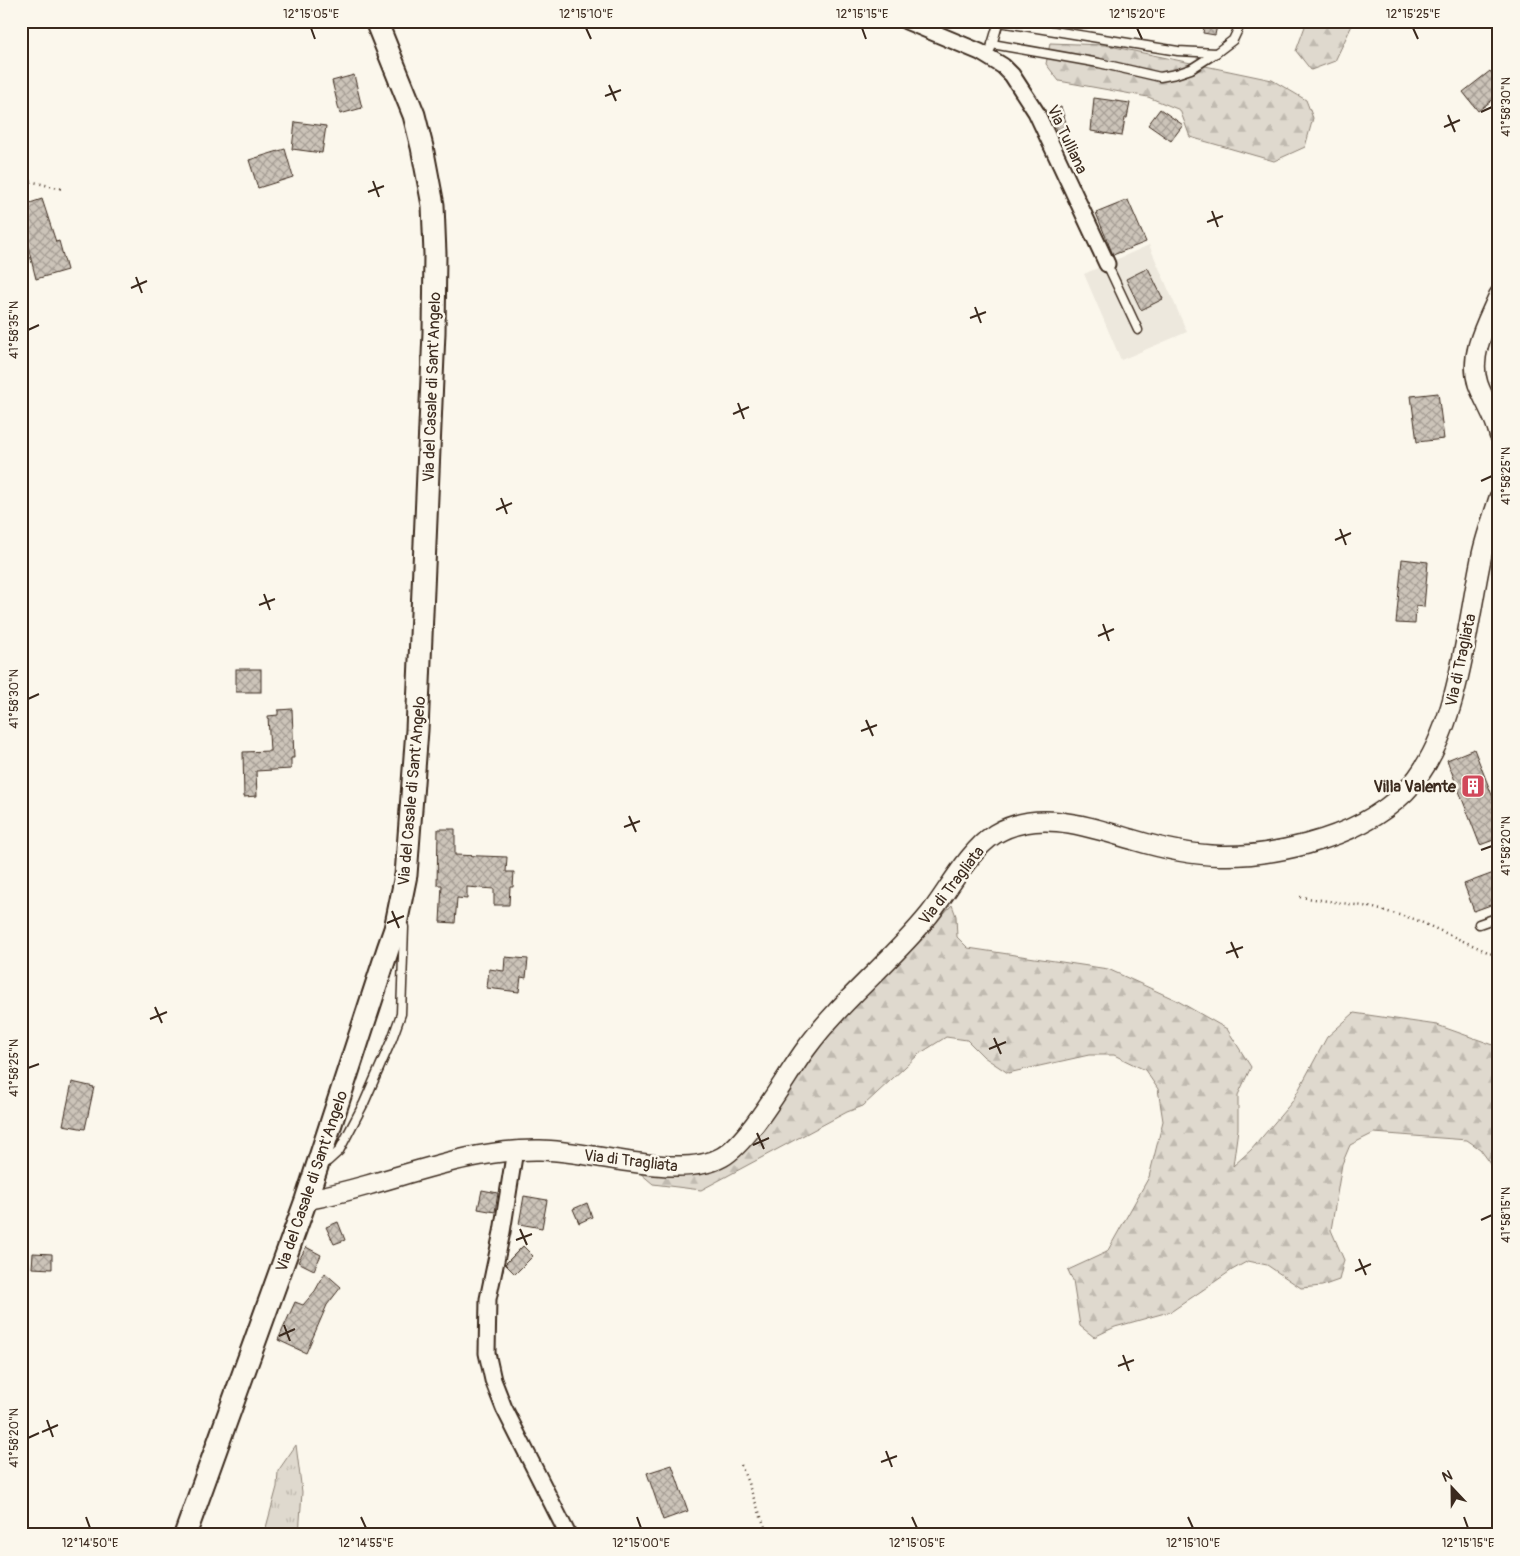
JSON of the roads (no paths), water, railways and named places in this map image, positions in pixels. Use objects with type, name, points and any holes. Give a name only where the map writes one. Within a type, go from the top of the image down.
[{"type":"main road","name":"Via del Casale di Sant'Angelo","points":[[185,1535],[306,1200],[388,949],[406,875],[417,730],[434,332],[435,254],[433,205],[414,115],[376,21]]},
{"type":"street","name":"Via Tulliana","points":[[906,21],[990,50],[1012,74],[1036,112],[1107,264]]},
{"type":"street","points":[[1498,431],[1478,383],[1475,363],[1479,344],[1499,295]]},
{"type":"street","name":"Via di Tragliata","points":[[306,1200],[372,1184],[445,1162],[515,1150],[564,1151],[670,1166],[692,1166],[721,1158],[737,1145],[754,1125],[829,1019],[914,932],[978,848],[991,836],[1008,828],[1024,823],[1044,821],[1076,823],[1182,852],[1234,856],[1272,851],[1319,840],[1360,825],[1382,812],[1404,794],[1432,754],[1440,736],[1454,697],[1482,553],[1499,498]]},
{"type":"street","points":[[515,1150],[502,1232],[488,1299],[487,1353],[493,1380],[504,1408],[568,1535]]},
{"type":"lane","points":[[1216,53],[1178,51],[999,21],[990,50],[1099,63],[1160,77],[1191,69],[1216,53],[1232,40],[1242,21]]},
{"type":"lane","name":"Via Tulliana","points":[[1107,264],[1138,330]]},
{"type":"lane","points":[[318,1163],[328,1161],[339,1151],[364,1103],[401,1014],[405,909],[400,906]]},
{"type":"lane","points":[[1479,924],[1499,917]]},
{"type":"place","name":"Villa Valente","points":[[1473,786]]}]
